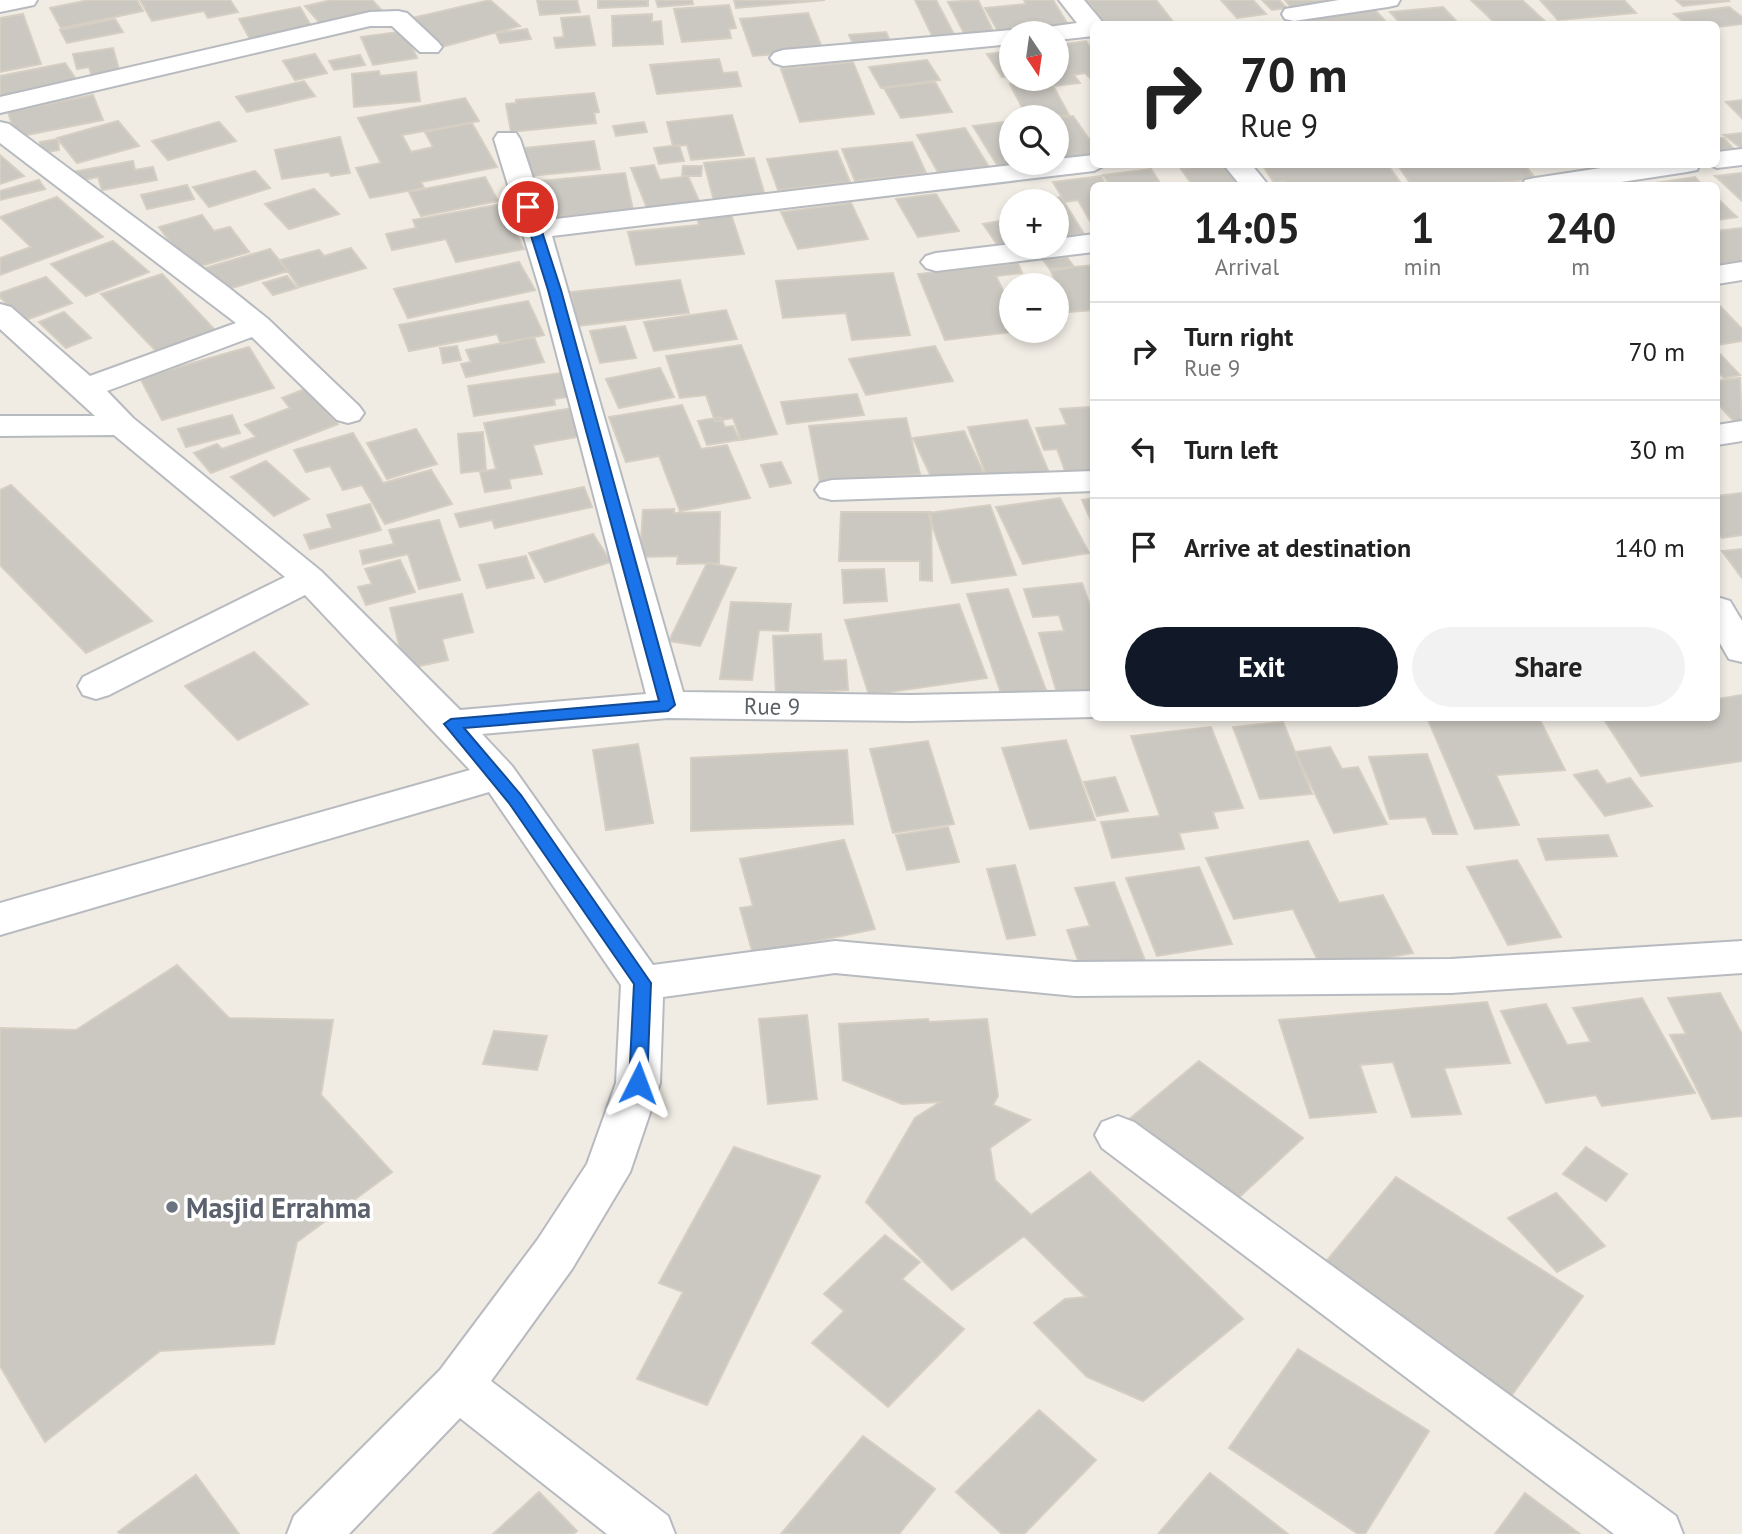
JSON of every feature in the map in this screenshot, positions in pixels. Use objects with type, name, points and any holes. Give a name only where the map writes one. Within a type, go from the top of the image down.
[{"type":"street","points":[[0,5],[25,0]]},
{"type":"street","points":[[1071,0],[1090,23]]},
{"type":"street","points":[[1294,14],[1388,0]]},
{"type":"street","points":[[0,105],[370,19],[398,18],[429,47]]},
{"type":"street","points":[[1069,31],[1090,28]]},
{"type":"street","points":[[783,58],[999,38]]},
{"type":"street","points":[[0,130],[257,325],[348,413]]},
{"type":"street","points":[[507,139],[555,290],[668,705]]},
{"type":"street","points":[[1720,160],[1742,157]]},
{"type":"street","points":[[535,230],[1090,163]]},
{"type":"street","points":[[1240,168],[1252,182]]},
{"type":"street","points":[[1563,182],[1659,168]]},
{"type":"street","points":[[936,262],[1090,243]]},
{"type":"street","points":[[1720,275],[1742,271]]},
{"type":"street","points":[[1,315],[86,388],[122,425],[309,579],[451,724],[498,776],[642,983],[638,1083],[607,1172],[555,1254],[458,1386],[313,1534]]},
{"type":"street","points":[[86,388],[257,325]]},
{"type":"street","points":[[0,426],[122,425]]},
{"type":"street","points":[[1720,435],[1742,431]]},
{"type":"street","points":[[832,490],[1090,481]]},
{"type":"street","points":[[96,686],[309,579]]},
{"type":"street","points":[[1720,615],[1742,652],[1720,656]]},
{"type":"street","name":"Rue 9","points":[[451,724],[668,705],[911,708],[1090,704]]},
{"type":"street","points":[[0,919],[498,776]]},
{"type":"street","points":[[642,983],[835,957],[1075,979],[1451,976],[1742,957]]},
{"type":"street","points":[[1118,1135],[1657,1534]]},
{"type":"street","points":[[458,1386],[649,1534]]},
{"type":"building","points":[[89,0],[137,0],[143,11],[61,28],[50,8]]},
{"type":"building","points":[[140,0],[230,0],[238,12],[208,18],[204,11],[152,21]]},
{"type":"building","points":[[332,0],[372,0],[386,15],[325,29],[305,6]]},
{"type":"building","points":[[490,0],[520,26],[442,47],[412,18]]},
{"type":"building","points":[[537,0],[577,0],[580,12],[540,15]]},
{"type":"building","points":[[598,0],[648,0],[648,6],[598,8]]},
{"type":"building","points":[[656,0],[692,0],[693,4],[658,7]]},
{"type":"building","points":[[734,0],[825,0],[736,8]]},
{"type":"building","points":[[915,0],[936,0],[957,40],[935,42]]},
{"type":"building","points":[[978,0],[996,37],[967,39],[948,2]]},
{"type":"building","points":[[1024,0],[1053,0],[1066,21],[999,21],[999,33],[985,8],[1026,4]]},
{"type":"building","points":[[1087,0],[1156,0],[1173,21],[1099,21],[1090,10],[1094,9]]},
{"type":"building","points":[[1221,0],[1253,0],[1266,14],[1237,18]]},
{"type":"building","points":[[1262,0],[1279,0],[1287,8],[1272,10]]},
{"type":"building","points":[[1285,0],[1349,0],[1292,9]]},
{"type":"building","points":[[1471,0],[1522,0],[1545,21],[1493,21]]},
{"type":"building","points":[[1540,0],[1624,0],[1636,13],[1558,20]]},
{"type":"building","points":[[1676,0],[1728,0],[1729,1],[1683,6]]},
{"type":"building","points":[[729,5],[736,28],[729,29],[731,38],[682,42],[674,9]]},
{"type":"building","points":[[300,7],[314,31],[252,43],[239,19]]},
{"type":"building","points":[[1443,7],[1456,21],[1398,21],[1390,12]]},
{"type":"building","points":[[1729,7],[1742,17],[1742,24],[1720,27],[1720,21],[1682,21],[1674,14]]},
{"type":"building","points":[[1375,10],[1385,21],[1286,21]]},
{"type":"building","points":[[808,13],[823,50],[753,56],[740,19]]},
{"type":"building","points":[[23,14],[41,64],[0,72],[0,18]]},
{"type":"building","points":[[652,14],[652,22],[661,21],[663,44],[613,46],[612,16]]},
{"type":"building","points":[[589,16],[595,45],[556,48],[554,38],[564,37],[561,18]]},
{"type":"building","points":[[115,19],[123,32],[67,43],[60,30]]},
{"type":"building","points":[[527,29],[531,39],[500,43],[496,33]]},
{"type":"building","points":[[405,31],[417,58],[373,65],[361,37]]},
{"type":"building","points":[[886,32],[891,43],[854,46],[849,35]]},
{"type":"building","points":[[1086,41],[1090,46],[1090,78],[1085,73],[1074,75],[1080,83],[1069,84],[1069,43]]},
{"type":"building","points":[[113,48],[120,73],[92,77],[89,67],[77,69],[73,54]]},
{"type":"building","points":[[999,53],[999,72],[987,54]]},
{"type":"building","points":[[315,54],[327,73],[295,80],[283,61]]},
{"type":"building","points":[[360,55],[365,65],[334,70],[329,61]]},
{"type":"building","points":[[719,59],[723,73],[737,72],[741,86],[657,94],[650,65]]},
{"type":"building","points":[[927,60],[940,80],[881,88],[869,67]]},
{"type":"building","points":[[853,62],[874,114],[800,122],[781,69]]},
{"type":"building","points":[[65,63],[76,79],[0,97],[0,76]]},
{"type":"building","points":[[379,71],[380,76],[416,72],[420,101],[354,107],[352,74]]},
{"type":"building","points":[[304,81],[315,96],[247,112],[236,97]]},
{"type":"building","points":[[935,82],[952,112],[901,118],[884,88]]},
{"type":"building","points":[[1014,91],[1056,91],[1064,105],[1021,105]]},
{"type":"building","points":[[594,93],[599,112],[594,113],[596,123],[511,132],[506,104],[516,103],[516,100]]},
{"type":"building","points":[[93,95],[103,120],[16,137],[8,112]]},
{"type":"building","points":[[465,98],[479,121],[402,135],[411,152],[433,147],[425,132],[472,123],[497,167],[421,182],[424,188],[370,198],[356,168],[381,163],[358,118]]},
{"type":"building","points":[[1742,100],[1742,118],[1726,102]]},
{"type":"building","points":[[732,115],[744,155],[691,160],[687,145],[673,146],[667,122]]},
{"type":"building","points":[[1069,116],[1073,116],[1090,139],[1090,161],[1069,164]]},
{"type":"building","points":[[118,121],[139,146],[77,163],[57,138]]},
{"type":"building","points":[[219,122],[236,141],[168,160],[152,141]]},
{"type":"building","points":[[644,122],[647,132],[616,136],[613,126]]},
{"type":"building","points":[[999,123],[999,168],[973,126]]},
{"type":"building","points":[[965,128],[989,167],[939,174],[917,135]]},
{"type":"building","points":[[1742,133],[1742,149],[1724,135]]},
{"type":"building","points":[[340,137],[350,173],[331,176],[329,172],[282,179],[275,150]]},
{"type":"building","points":[[1720,138],[1724,138],[1734,149],[1720,150]]},
{"type":"building","points":[[58,139],[59,150],[42,153],[40,142]]},
{"type":"building","points":[[594,141],[600,169],[530,176],[525,148]]},
{"type":"building","points":[[912,142],[926,173],[855,181],[842,149]]},
{"type":"building","points":[[679,145],[684,161],[659,164],[654,148]]},
{"type":"building","points":[[837,151],[850,182],[778,190],[767,159]]},
{"type":"building","points":[[0,155],[24,176],[0,184]]},
{"type":"building","points":[[754,158],[765,196],[714,201],[704,163]]},
{"type":"building","points":[[133,161],[135,170],[153,167],[157,180],[102,190],[98,177],[74,182],[72,172]]},
{"type":"building","points":[[654,165],[660,180],[688,176],[699,201],[647,208],[631,168]]},
{"type":"building","points":[[683,166],[702,166],[701,176],[682,176]]},
{"type":"building","points":[[1235,168],[1245,182],[1190,182],[1181,169]]},
{"type":"building","points":[[1265,168],[1390,168],[1400,182],[1284,181],[1273,182]]},
{"type":"building","points":[[1400,168],[1527,168],[1536,179],[1507,182],[1409,182]]},
{"type":"building","points":[[1151,169],[1159,182],[1107,182],[1103,175]]},
{"type":"building","points":[[255,171],[270,188],[209,207],[193,187]]},
{"type":"building","points":[[625,173],[633,210],[537,219],[531,182]]},
{"type":"building","points":[[1742,173],[1742,201],[1715,176]]},
{"type":"building","points":[[1101,176],[1104,182],[1090,182],[1090,221],[1078,200],[1069,201],[1069,189],[1057,189],[1053,182]]},
{"type":"building","points":[[485,177],[498,201],[421,216],[409,192]]},
{"type":"building","points":[[1695,177],[1699,182],[1662,182]]},
{"type":"building","points":[[39,180],[45,189],[0,200],[0,191]]},
{"type":"building","points":[[187,185],[194,199],[147,209],[141,195]]},
{"type":"building","points":[[314,189],[339,214],[289,229],[265,204]]},
{"type":"building","points":[[936,194],[959,231],[918,237],[896,199]]},
{"type":"building","points":[[57,197],[103,237],[0,275],[0,258],[31,247],[0,217]]},
{"type":"building","points":[[1720,201],[1737,217],[1720,220]]},
{"type":"building","points":[[851,203],[868,239],[798,249],[781,212]]},
{"type":"building","points":[[501,204],[524,249],[456,262],[446,239],[392,250],[386,234],[416,228],[413,220]]},
{"type":"building","points":[[1069,210],[1084,234],[1069,236]]},
{"type":"building","points":[[731,214],[744,254],[636,265],[628,232],[699,225],[697,217]]},
{"type":"building","points":[[202,215],[214,231],[230,227],[249,252],[190,269],[159,227]]},
{"type":"building","points":[[999,221],[999,247],[983,224]]},
{"type":"building","points":[[1742,228],[1742,269],[1722,271],[1720,269],[1720,231]]},
{"type":"building","points":[[113,241],[149,272],[86,296],[51,264]]},
{"type":"building","points":[[351,248],[366,268],[299,287],[280,260],[319,250],[324,256]]},
{"type":"building","points":[[270,249],[288,271],[222,291],[205,268]]},
{"type":"building","points":[[1068,259],[1074,267],[1051,271],[1044,261]]},
{"type":"building","points":[[519,262],[535,290],[408,318],[394,289]]},
{"type":"building","points":[[1018,263],[1022,273],[999,273],[996,276],[999,282],[999,334],[945,340],[918,274]]},
{"type":"building","points":[[1090,265],[1090,310],[1069,312],[1069,273],[1052,273],[1050,269]]},
{"type":"building","points":[[893,273],[910,335],[852,340],[846,313],[783,318],[776,281]]},
{"type":"building","points":[[162,274],[217,332],[158,353],[101,294]]},
{"type":"building","points":[[287,276],[297,288],[273,295],[263,283]]},
{"type":"building","points":[[46,277],[72,303],[23,321],[0,297],[0,293]]},
{"type":"building","points":[[680,280],[689,313],[578,326],[571,292]]},
{"type":"building","points":[[528,301],[544,335],[501,344],[497,334],[409,351],[399,325]]},
{"type":"building","points":[[1720,306],[1742,329],[1742,341],[1720,345]]},
{"type":"building","points":[[726,310],[737,339],[654,351],[644,322]]},
{"type":"building","points":[[64,312],[91,338],[66,348],[39,322]]},
{"type":"building","points":[[625,326],[636,358],[600,363],[590,331]]},
{"type":"building","points":[[534,337],[544,362],[466,377],[461,364],[471,362],[466,350]]},
{"type":"building","points":[[741,345],[777,434],[741,440],[733,418],[715,421],[706,395],[680,398],[666,356]]},
{"type":"building","points":[[457,346],[461,360],[443,363],[440,348]]},
{"type":"building","points":[[935,346],[953,381],[866,395],[849,359]]},
{"type":"building","points":[[249,347],[274,388],[162,420],[140,378]]},
{"type":"building","points":[[1720,354],[1740,375],[1724,378],[1720,374]]},
{"type":"building","points":[[660,368],[674,397],[619,408],[606,379]]},
{"type":"building","points":[[568,372],[574,396],[554,399],[555,405],[474,416],[468,386]]},
{"type":"building","points":[[1740,378],[1742,424],[1737,425],[1720,406],[1720,381]]},
{"type":"building","points":[[305,389],[338,424],[211,473],[194,453],[217,444],[222,449],[256,437],[245,425],[290,408],[282,398]]},
{"type":"building","points":[[857,394],[864,415],[787,424],[781,402]]},
{"type":"building","points":[[682,405],[701,449],[727,445],[750,498],[680,511],[659,456],[626,462],[609,417]]},
{"type":"building","points":[[1090,407],[1090,474],[1067,476],[1057,449],[1044,450],[1036,428],[1067,425],[1060,409]]},
{"type":"building","points":[[573,408],[582,436],[533,445],[542,474],[509,479],[511,488],[485,492],[480,472],[496,469],[484,423]]},
{"type":"building","points":[[232,415],[240,433],[186,447],[178,429]]},
{"type":"building","points":[[721,417],[725,427],[733,426],[739,440],[707,445],[698,421]]},
{"type":"building","points":[[906,418],[920,474],[820,482],[809,426]]},
{"type":"building","points":[[1027,420],[1050,475],[989,482],[968,427]]},
{"type":"building","points":[[416,429],[437,464],[387,479],[367,443]]},
{"type":"building","points":[[964,431],[984,474],[933,481],[913,438]]},
{"type":"building","points":[[483,432],[486,470],[461,473],[458,434]]},
{"type":"building","points":[[353,433],[383,483],[431,470],[452,504],[385,524],[362,485],[343,490],[330,466],[306,472],[294,450]]},
{"type":"building","points":[[266,461],[309,499],[274,516],[231,477]]},
{"type":"building","points":[[781,462],[791,483],[770,487],[761,465]]},
{"type":"building","points":[[11,485],[152,621],[86,653],[0,565],[0,490]]},
{"type":"building","points":[[584,487],[592,507],[495,528],[492,520],[460,527],[455,514]]},
{"type":"building","points":[[1742,493],[1742,535],[1722,538],[1720,536],[1720,496]]},
{"type":"building","points":[[1060,498],[1089,553],[1023,564],[996,507]]},
{"type":"building","points":[[1090,499],[1090,518],[1082,500]]},
{"type":"building","points":[[370,504],[381,530],[310,549],[304,535],[332,528],[327,515]]},
{"type":"building","points":[[990,505],[1016,575],[952,583],[928,513]]},
{"type":"building","points":[[674,509],[674,513],[720,512],[719,563],[677,564],[678,556],[640,557],[643,510]]},
{"type":"building","points":[[841,512],[931,512],[932,581],[920,580],[920,561],[839,561]]},
{"type":"building","points":[[439,520],[460,580],[419,589],[408,554],[363,564],[360,551],[394,544],[389,530]]},
{"type":"building","points":[[593,534],[611,562],[545,582],[529,553]]},
{"type":"building","points":[[1742,549],[1742,578],[1722,551]]},
{"type":"building","points":[[526,556],[534,578],[487,588],[479,565]]},
{"type":"building","points":[[400,560],[415,592],[366,605],[358,587],[372,584],[365,569]]},
{"type":"building","points":[[707,563],[736,568],[700,646],[669,641]]},
{"type":"building","points":[[884,569],[887,601],[844,603],[842,570]]},
{"type":"building","points":[[1082,583],[1090,606],[1090,689],[1057,693],[1039,633],[1064,631],[1059,615],[1033,617],[1024,589]]},
{"type":"building","points":[[1008,589],[1046,690],[1002,696],[967,594]]},
{"type":"building","points":[[462,594],[473,632],[442,639],[448,660],[405,669],[390,608]]},
{"type":"building","points":[[731,602],[791,604],[788,631],[759,630],[752,680],[720,679]]},
{"type":"building","points":[[959,604],[987,678],[869,695],[845,620]]},
{"type":"building","points":[[821,634],[823,661],[846,660],[848,690],[776,694],[773,636]]},
{"type":"building","points":[[254,652],[308,704],[238,740],[185,686]]},
{"type":"building","points":[[1742,695],[1742,761],[1641,776],[1605,721],[1720,721],[1720,699]]},
{"type":"building","points":[[1428,721],[1540,721],[1565,770],[1496,775],[1519,825],[1475,829]]},
{"type":"building","points":[[1283,722],[1312,794],[1260,799],[1233,727]]},
{"type":"building","points":[[1211,727],[1243,808],[1213,812],[1218,828],[1179,833],[1184,849],[1112,858],[1101,822],[1160,816],[1131,736]]},
{"type":"building","points":[[1066,740],[1095,820],[1030,829],[1002,748]]},
{"type":"building","points":[[928,741],[954,824],[893,833],[870,749]]},
{"type":"building","points":[[638,744],[653,823],[606,830],[593,750]]},
{"type":"building","points":[[1330,747],[1342,769],[1358,767],[1387,824],[1334,833],[1295,752]]},
{"type":"building","points":[[847,750],[853,824],[691,831],[691,758]]},
{"type":"building","points":[[1427,754],[1457,834],[1433,834],[1426,817],[1390,819],[1369,757]]},
{"type":"building","points":[[1597,770],[1607,784],[1630,778],[1652,806],[1605,816],[1574,775]]},
{"type":"building","points":[[1115,777],[1128,811],[1097,816],[1084,782]]},
{"type":"building","points":[[948,827],[959,862],[907,870],[896,835]]},
{"type":"building","points":[[1608,835],[1617,856],[1546,860],[1538,839]]},
{"type":"building","points":[[844,840],[875,929],[753,954],[740,908],[753,906],[740,859]]},
{"type":"building","points":[[1308,841],[1339,903],[1383,895],[1413,953],[1322,969],[1293,909],[1234,919],[1206,858]]},
{"type":"building","points":[[1517,860],[1561,937],[1508,945],[1467,867]]},
{"type":"building","points":[[1015,865],[1035,935],[1007,939],[987,869]]},
{"type":"building","points":[[1199,867],[1232,944],[1157,956],[1126,878]]},
{"type":"building","points":[[1114,882],[1146,963],[1083,974],[1067,930],[1090,926],[1075,888]]},
{"type":"building","name":"Masjid Errahma","points":[[177,965],[229,1018],[333,1020],[321,1095],[392,1172],[297,1242],[274,1344],[160,1351],[45,1442],[0,1366],[0,1028],[76,1030]]},
{"type":"building","points":[[1720,993],[1742,1034],[1742,1116],[1712,1119],[1670,1035],[1686,1034],[1668,998]]},
{"type":"building","points":[[1642,998],[1695,1093],[1602,1106],[1596,1095],[1546,1103],[1501,1011],[1546,1004],[1567,1045],[1591,1042],[1573,1008]]},
{"type":"building","points":[[1487,1002],[1510,1063],[1444,1068],[1461,1114],[1412,1117],[1393,1062],[1360,1065],[1376,1112],[1310,1118],[1279,1020]]},
{"type":"building","points":[[807,1015],[817,1099],[768,1104],[759,1019]]},
{"type":"building","points":[[928,1019],[929,1022],[987,1019],[998,1096],[993,1105],[1030,1120],[990,1148],[995,1180],[1031,1215],[1090,1172],[1243,1319],[1143,1401],[1087,1377],[1034,1323],[1065,1299],[1086,1297],[1024,1236],[952,1290],[866,1202],[915,1118],[940,1102],[902,1104],[843,1080],[839,1024]]},
{"type":"building","points":[[494,1031],[547,1036],[537,1070],[483,1064]]},
{"type":"building","points":[[1199,1061],[1303,1138],[1232,1204],[1127,1121]]},
{"type":"building","points":[[734,1147],[820,1176],[707,1405],[637,1379],[683,1292],[659,1283]]},
{"type":"building","points":[[1586,1147],[1627,1174],[1606,1201],[1563,1174]]},
{"type":"building","points":[[1396,1177],[1583,1296],[1509,1399],[1319,1270]]},
{"type":"building","points":[[1556,1193],[1605,1246],[1557,1272],[1508,1218]]},
{"type":"building","points":[[885,1235],[920,1262],[902,1279],[964,1329],[888,1407],[812,1343],[844,1311],[824,1294]]},
{"type":"building","points":[[1298,1349],[1429,1431],[1365,1534],[1358,1534],[1229,1448]]},
{"type":"building","points":[[1039,1410],[1096,1460],[1024,1534],[1002,1534],[956,1492]]},
{"type":"building","points":[[863,1436],[935,1489],[899,1534],[781,1534]]},
{"type":"building","points":[[1210,1473],[1288,1534],[1158,1534]]},
{"type":"building","points":[[196,1475],[239,1534],[118,1532]]},
{"type":"building","points":[[539,1492],[577,1531],[573,1534],[493,1534]]},
{"type":"building","points":[[1525,1493],[1580,1534],[1495,1534]]},
{"type":"place","name":"Masjid Errahma","points":[[172,1207]]},
{"type":"route","points":[[528,207],[555,290],[668,705],[451,724],[515,799],[642,983],[638,1083]]}]
